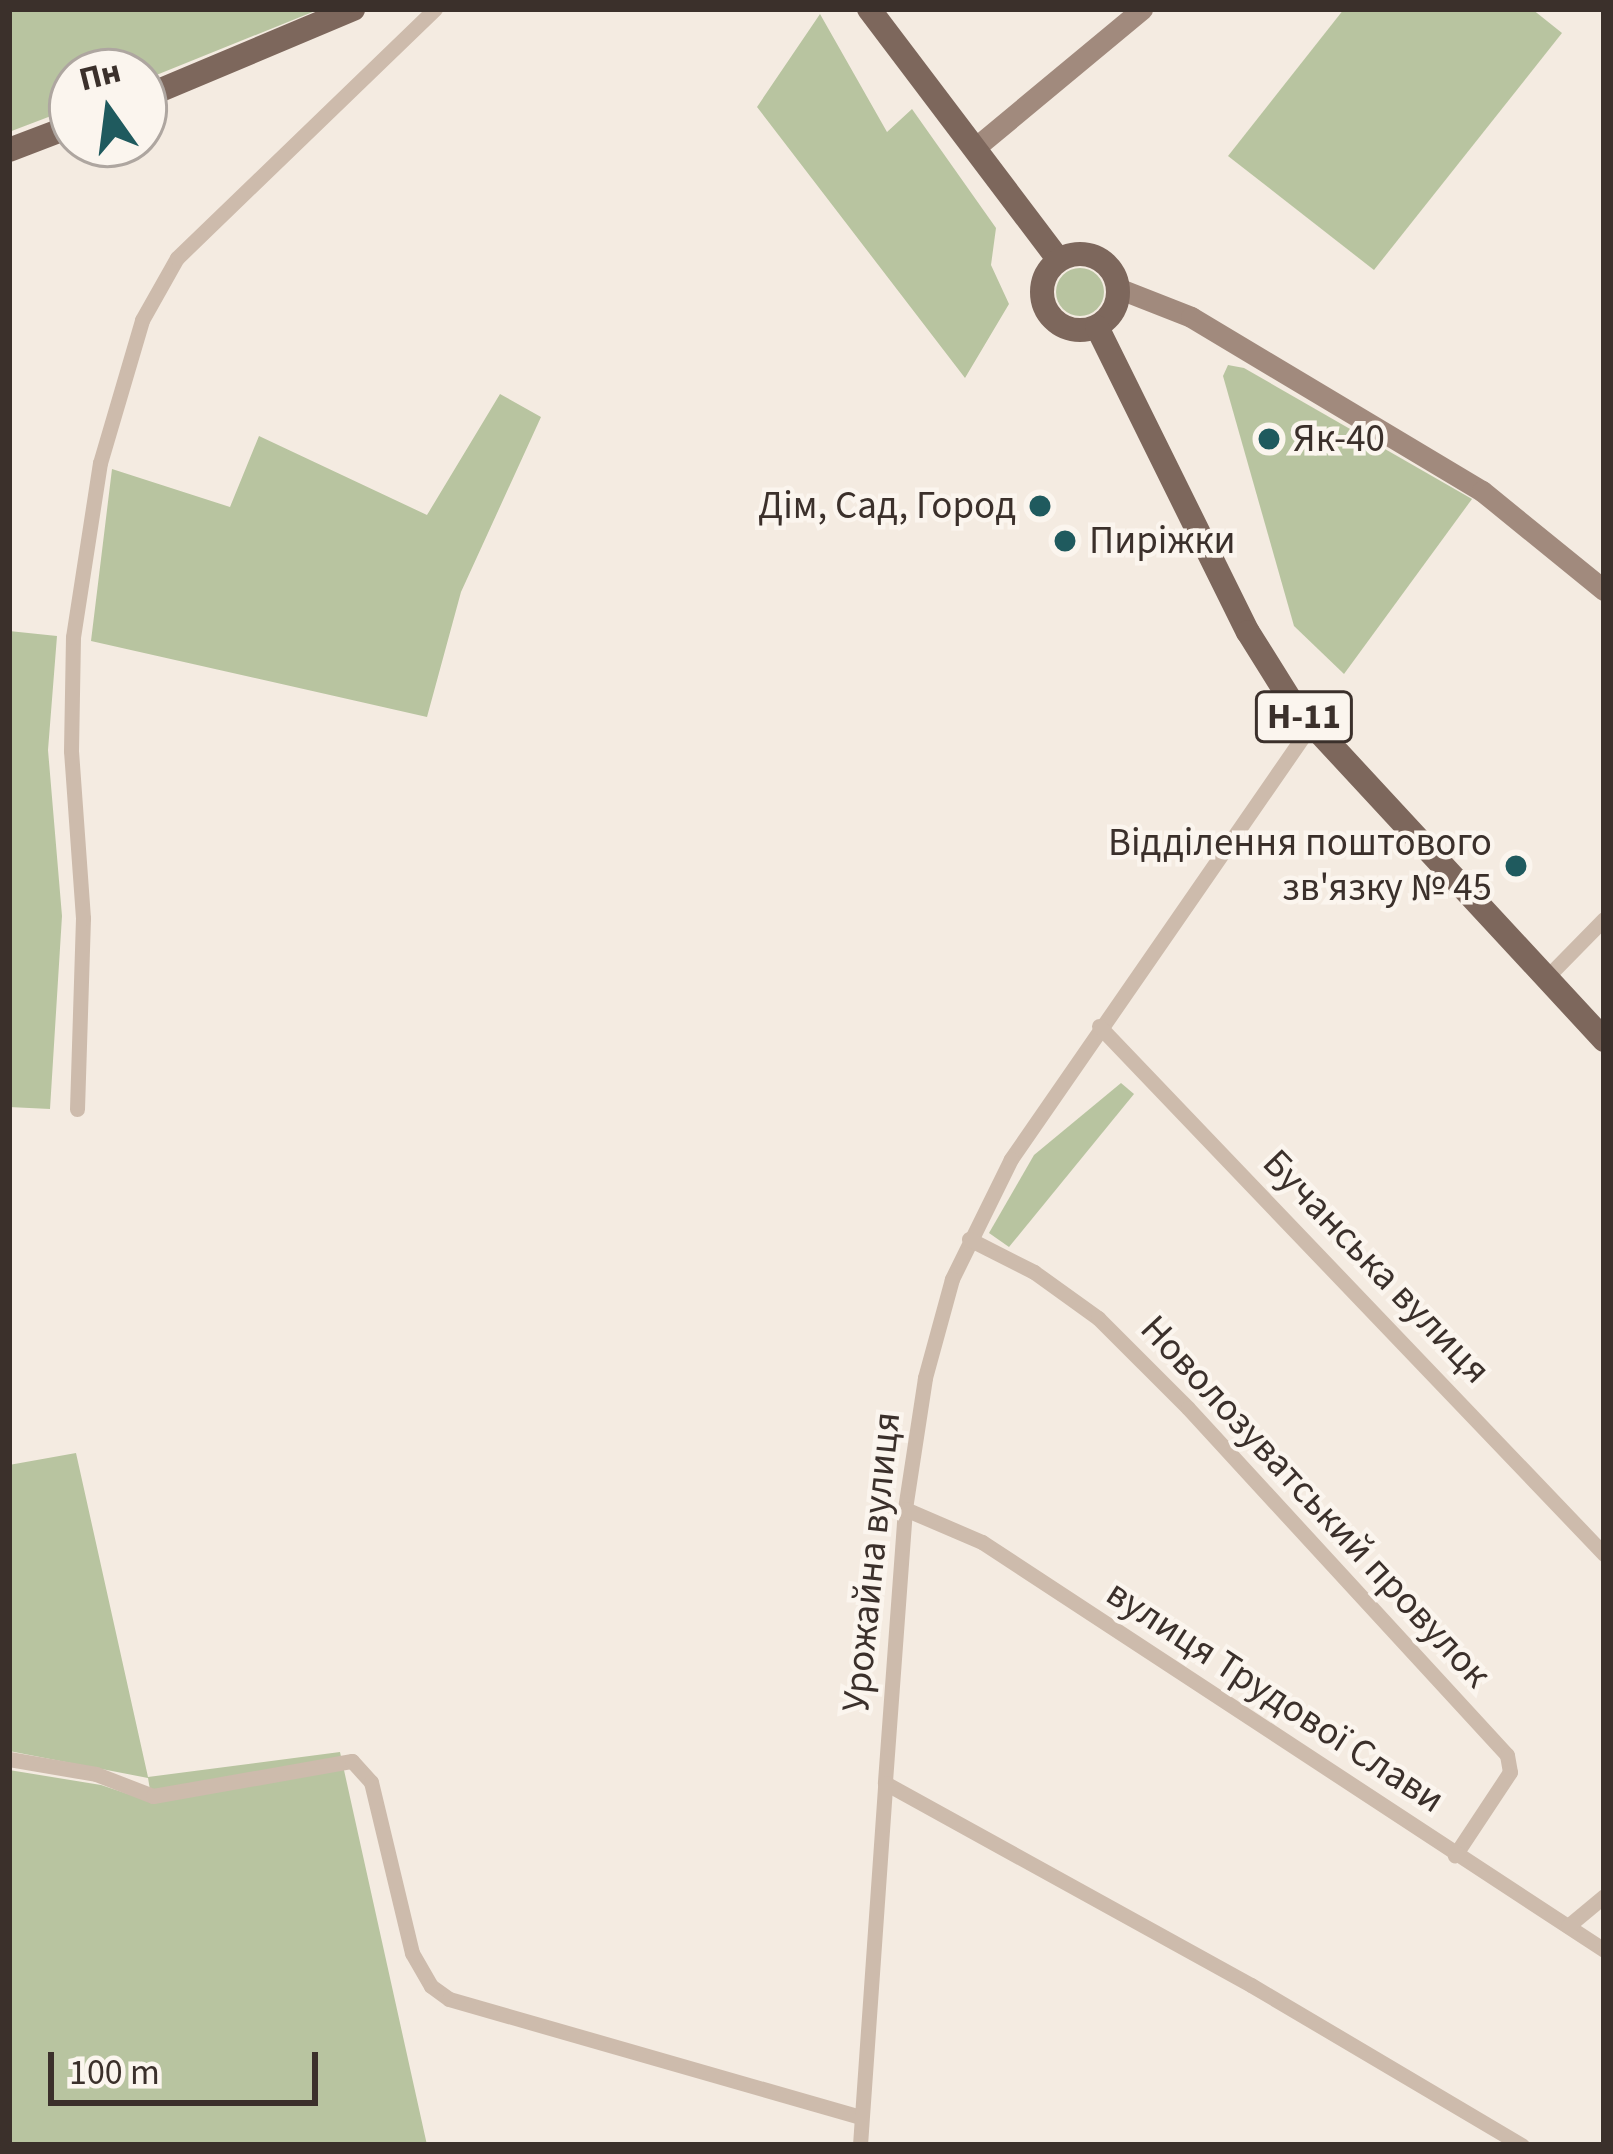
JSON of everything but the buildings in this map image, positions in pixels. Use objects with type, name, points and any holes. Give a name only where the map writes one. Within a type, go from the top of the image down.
[{"type":"main road","points":[[168,87],[353,9]]},
{"type":"main road","points":[[869,9],[1058,259]]},
{"type":"main road","points":[[976,147],[1142,9]]},
{"type":"main road","points":[[9,150],[48,135]]},
{"type":"main road","points":[[1120,289],[1113,313],[1097,327],[1078,331],[1059,325],[1046,311],[1041,292],[1045,274],[1058,259],[1078,253],[1099,258],[1120,289],[1191,317],[1482,491],[1604,590]]},
{"type":"main road","name":"Н-11","points":[[1097,327],[1248,632],[1311,725],[1604,1040]]},
{"type":"street","points":[[77,1108],[83,918],[71,751],[73,637],[100,463],[142,320],[177,258],[435,9]]},
{"type":"street","name":"Урожайна вулиця","points":[[860,2145],[904,1509],[936,1325],[969,1239],[1011,1159],[1311,725]]},
{"type":"street","points":[[1546,980],[1604,920]]},
{"type":"street","name":"Бучанська вулиця","points":[[1100,1026],[1604,1555]]},
{"type":"street","name":"Новолозуватський провулок","points":[[969,1239],[1034,1272],[1098,1318],[1188,1408],[1508,1755],[1510,1772],[1455,1855]]},
{"type":"street","name":"вулиця Трудової Слави","points":[[904,1509],[982,1542],[1604,1950]]},
{"type":"street","points":[[9,1759],[96,1774],[153,1796],[338,1760],[362,1766],[371,1781],[412,1953],[431,1986],[471,2009],[860,2117]]},
{"type":"street","points":[[884,1784],[1231,1974],[1522,2145]]},
{"type":"street","points":[[1568,1926],[1604,1896]]},
{"type":"green space","points":[[9,9],[320,9],[168,70],[168,48],[48,48],[48,117],[9,132]]},
{"type":"green space","points":[[1344,9],[1532,9],[1562,33],[1374,270],[1228,156]]},
{"type":"green space","points":[[820,14],[887,132],[912,109],[996,228],[991,265],[1009,304],[965,378],[757,107]]},
{"type":"green space","points":[[1080,268],[1097,275],[1104,292],[1097,309],[1080,316],[1063,309],[1056,292],[1063,275]]},
{"type":"green space","points":[[1228,365],[1244,368],[1472,499],[1344,674],[1294,626],[1223,376]]},
{"type":"green space","points":[[500,394],[541,417],[461,592],[427,717],[91,641],[112,469],[230,507],[259,436],[427,515]]},
{"type":"green space","points":[[9,631],[57,636],[48,750],[62,916],[50,1109],[9,1107]]},
{"type":"green space","points":[[1121,1083],[1134,1094],[1009,1247],[989,1233],[1034,1155]]},
{"type":"green space","points":[[76,1453],[148,1777],[340,1752],[427,2145],[9,2145],[9,1770],[101,1785],[152,1802],[148,1778],[9,1751],[9,1465]]},
{"type":"place","name":"Як-40","points":[[1269,439]]},
{"type":"place","name":"Дім, Сад, Город","points":[[1040,506]]},
{"type":"place","name":"Пиріжки","points":[[1065,541]]},
{"type":"place","name":"Відділення поштового зв'язку № 45","points":[[1516,866]]}]
